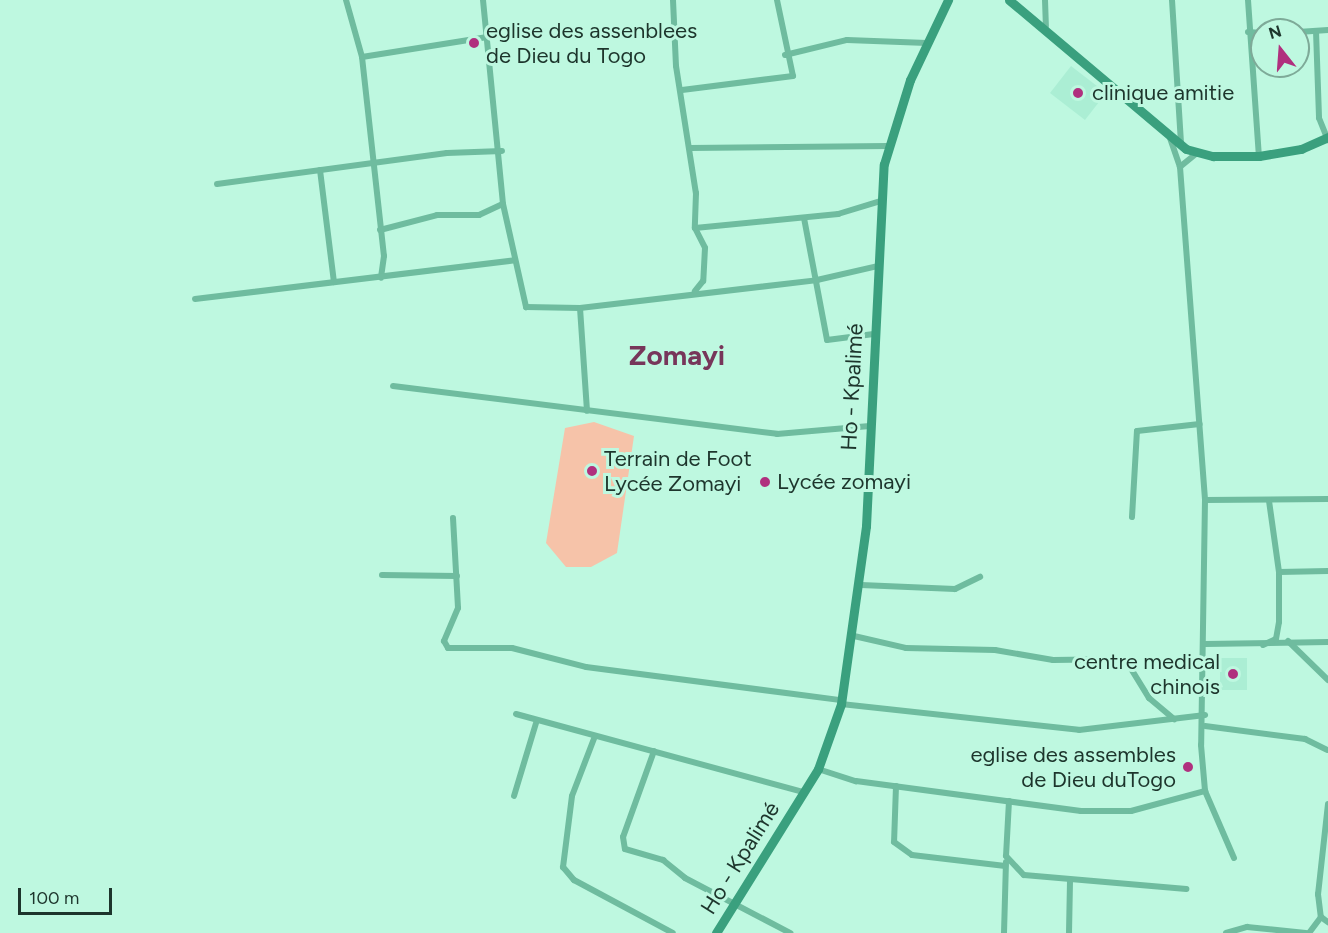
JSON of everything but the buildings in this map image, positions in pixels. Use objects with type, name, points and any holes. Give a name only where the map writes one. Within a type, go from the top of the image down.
[{"type":"main road","name":"Ho - Kpalimé","points":[[716,933],[734,900],[818,769],[841,702],[861,585],[880,201],[888,146],[927,43],[948,0]]},
{"type":"main road","points":[[1009,0],[1046,26],[1170,138],[1197,153],[1259,156],[1328,138]]},
{"type":"street","points":[[346,0],[362,57],[380,230],[381,278]]},
{"type":"street","points":[[483,0],[502,151],[503,204],[526,307],[580,308],[695,291],[817,280],[878,266]]},
{"type":"street","points":[[673,0],[690,148],[695,228],[705,248],[703,281],[695,291]]},
{"type":"street","points":[[682,90],[743,79],[786,79],[793,76],[785,55],[777,0]]},
{"type":"street","points":[[1045,0],[1046,26]]},
{"type":"street","points":[[1172,0],[1180,145]]},
{"type":"street","points":[[1248,0],[1248,32],[1259,156]]},
{"type":"street","points":[[1310,32],[1328,30]]},
{"type":"street","points":[[1316,32],[1319,118],[1328,138]]},
{"type":"street","points":[[362,57],[487,37]]},
{"type":"street","points":[[785,55],[847,40],[927,43]]},
{"type":"street","points":[[1170,138],[1180,167],[1205,500],[1205,791],[1234,858]]},
{"type":"street","points":[[690,148],[888,146]]},
{"type":"street","points":[[217,184],[320,170],[374,166],[447,153],[502,151]]},
{"type":"street","points":[[1180,167],[1197,153]]},
{"type":"street","points":[[320,170],[334,282]]},
{"type":"street","points":[[695,228],[804,218],[880,201]]},
{"type":"street","points":[[380,230],[437,215],[479,215],[503,204]]},
{"type":"street","points":[[804,218],[827,340],[874,334]]},
{"type":"street","points":[[195,299],[515,260]]},
{"type":"street","points":[[580,308],[586,411]]},
{"type":"street","points":[[393,386],[777,434],[870,426]]},
{"type":"street","points":[[1132,517],[1137,431],[1200,424]]},
{"type":"street","points":[[1205,500],[1328,499]]},
{"type":"street","points":[[1263,645],[1276,639],[1279,572],[1269,501]]},
{"type":"street","points":[[453,518],[458,608],[444,641],[448,648],[512,648],[586,666],[841,702],[1079,730],[1205,715]]},
{"type":"street","points":[[1279,572],[1328,571]]},
{"type":"street","points":[[382,575],[457,576]]},
{"type":"street","points":[[861,585],[955,589],[980,577]]},
{"type":"street","points":[[854,636],[906,648],[995,650],[1053,660],[1125,659],[1149,698],[1174,719]]},
{"type":"street","points":[[1205,644],[1263,645],[1287,641],[1328,642]]},
{"type":"street","points":[[1287,641],[1328,680]]},
{"type":"street","points":[[516,714],[536,723],[654,751],[804,792]]},
{"type":"street","points":[[514,796],[536,723]]},
{"type":"street","points":[[1205,726],[1314,741],[1328,750]]},
{"type":"street","points":[[595,736],[572,796],[563,867],[574,880],[673,933]]},
{"type":"street","points":[[654,751],[622,845],[663,860],[684,878],[734,900],[790,933]]},
{"type":"street","points":[[818,769],[896,786],[1009,801],[1123,812],[1205,791]]},
{"type":"street","points":[[896,786],[894,842],[912,855],[1005,866]]},
{"type":"street","points":[[1004,933],[1009,801]]},
{"type":"street","points":[[1226,933],[1248,927],[1308,933],[1321,917],[1328,804]]},
{"type":"street","points":[[1006,856],[1024,875],[1070,881],[1186,889]]},
{"type":"street","points":[[1069,933],[1070,881]]},
{"type":"street","points":[[1321,917],[1328,922]]},
{"type":"shaded area","name":"clinique amitie","points":[[1071,66],[1106,93],[1085,120],[1050,93]]},
{"type":"shaded area","name":"Terrain de Foot Lycée Zomayi","points":[[594,422],[634,436],[617,553],[591,567],[566,567],[546,543],[565,428]]},
{"type":"shaded area","name":"centre medical chinois","points":[[1220,658],[1247,658],[1247,690],[1220,690]]},
{"type":"place","name":"eglise des assenblees de Dieu du Togo","points":[[474,43]]},
{"type":"place","name":"clinique amitie","points":[[1078,93]]},
{"type":"place","name":"Terrain de Foot Lycée Zomayi","points":[[592,471]]},
{"type":"place","name":"Lycée zomayi","points":[[765,482]]},
{"type":"place","name":"centre medical chinois","points":[[1233,674]]},
{"type":"place","name":"eglise des assembles de Dieu duTogo","points":[[1188,767]]},
{"type":"district","name":"Zomayi","points":[[677,355]]}]
